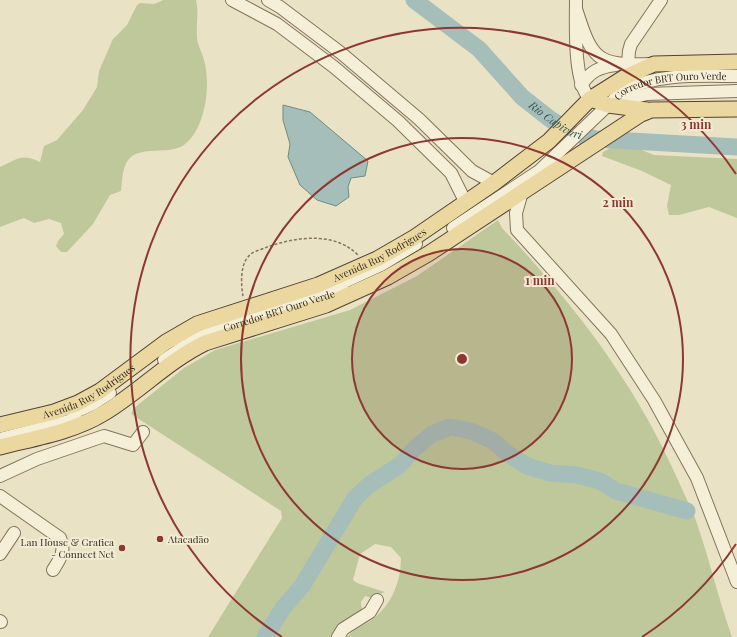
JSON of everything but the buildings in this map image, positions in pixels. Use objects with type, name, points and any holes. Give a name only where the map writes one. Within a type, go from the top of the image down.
[{"type":"main road","name":"Avenida Ruy Rodrigues","points":[[0,425],[54,412],[78,403],[100,391],[166,342],[187,329],[208,319],[318,285],[366,265],[396,249],[466,203],[549,141],[585,104],[612,84],[654,64],[737,62]]},
{"type":"main road","points":[[585,104],[651,110],[737,109]]},
{"type":"main road","points":[[0,448],[71,429],[96,418],[126,399],[186,353],[205,343],[312,310],[368,287],[428,254],[623,124],[634,117],[651,110]]},
{"type":"street","points":[[232,0],[277,24],[334,68],[398,121],[451,173],[466,203]]},
{"type":"street","points":[[268,0],[280,7],[341,53],[419,119],[472,171],[494,183]]},
{"type":"street","points":[[622,65],[631,44],[661,0]]},
{"type":"street","points":[[576,4],[584,35],[593,51],[604,60],[622,65]]},
{"type":"street","points":[[576,4],[576,37],[581,85],[585,94],[585,104]]},
{"type":"street","points":[[581,85],[587,76],[595,70],[622,65],[654,64]]},
{"type":"street","name":"Corredor BRT Ouro Verde","points":[[0,439],[69,422],[90,412],[118,396],[182,347],[202,336],[323,298],[385,270],[424,248],[526,181],[547,164],[624,90],[651,80],[737,76]]},
{"type":"street","name":"Corredor BRT Ouro Verde","points":[[608,105],[647,94],[737,92]]},
{"type":"street","name":"Corredor BRT Ouro Verde","points":[[0,432],[56,418],[88,406],[109,393],[170,347],[200,330],[320,292],[381,265],[418,243],[566,146]]},
{"type":"street","points":[[522,192],[516,212],[517,230],[611,334],[654,400],[697,478],[737,582]]},
{"type":"street","points":[[0,420],[72,403],[100,391]]},
{"type":"street","points":[[0,476],[37,459],[104,436],[132,446],[143,432]]},
{"type":"street","points":[[0,496],[60,538],[64,546],[63,552],[54,570]]},
{"type":"street","points":[[0,554],[14,533]]},
{"type":"street","points":[[338,637],[343,629],[370,612],[377,600]]},
{"type":"path","points":[[246,307],[242,294],[242,275],[248,256],[257,251],[296,240],[321,238],[350,247],[366,265]]},
{"type":"green space","points":[[163,0],[196,0],[197,40],[206,70],[207,93],[202,117],[191,138],[184,145],[177,148],[143,152],[135,154],[129,159],[124,169],[121,191],[110,195],[93,224],[67,252],[61,252],[56,246],[64,234],[61,223],[49,219],[34,223],[24,218],[0,227],[0,167],[20,158],[34,159],[40,162],[44,146],[57,140],[83,110],[97,87],[99,71],[113,39],[127,25],[137,5],[140,3],[154,4]]},
{"type":"green space","points":[[618,144],[627,144],[654,155],[737,159],[737,218],[709,207],[679,215],[669,215],[667,206],[671,185],[642,171],[602,156],[603,152]]},
{"type":"green space","points":[[498,220],[502,228],[578,315],[623,378],[643,411],[661,445],[695,518],[732,637],[347,637],[380,613],[394,592],[397,583],[401,567],[401,558],[391,547],[375,544],[360,554],[353,580],[357,583],[385,592],[372,598],[365,596],[361,602],[362,612],[334,637],[208,637],[282,518],[281,511],[131,414],[134,408],[184,368],[215,350],[350,310],[417,276]]},
{"type":"water","points":[[283,105],[310,112],[368,161],[365,176],[351,178],[348,187],[349,197],[336,206],[317,200],[300,185],[288,157],[290,144],[283,120]]},
{"type":"waterway","name":"Rio Capivari","points":[[414,0],[479,49],[522,97],[550,119],[572,133],[596,139],[737,147]]},
{"type":"waterway","points":[[265,637],[283,608],[302,586],[355,498],[369,485],[400,465],[415,448],[432,434],[450,427],[471,431],[493,441],[508,454],[527,466],[550,473],[577,475],[600,481],[616,491],[687,511]]},
{"type":"place","name":"Atacadão","points":[[160,539]]},
{"type":"place","name":"Lan House & Grafica - Connect Net","points":[[122,548]]}]
